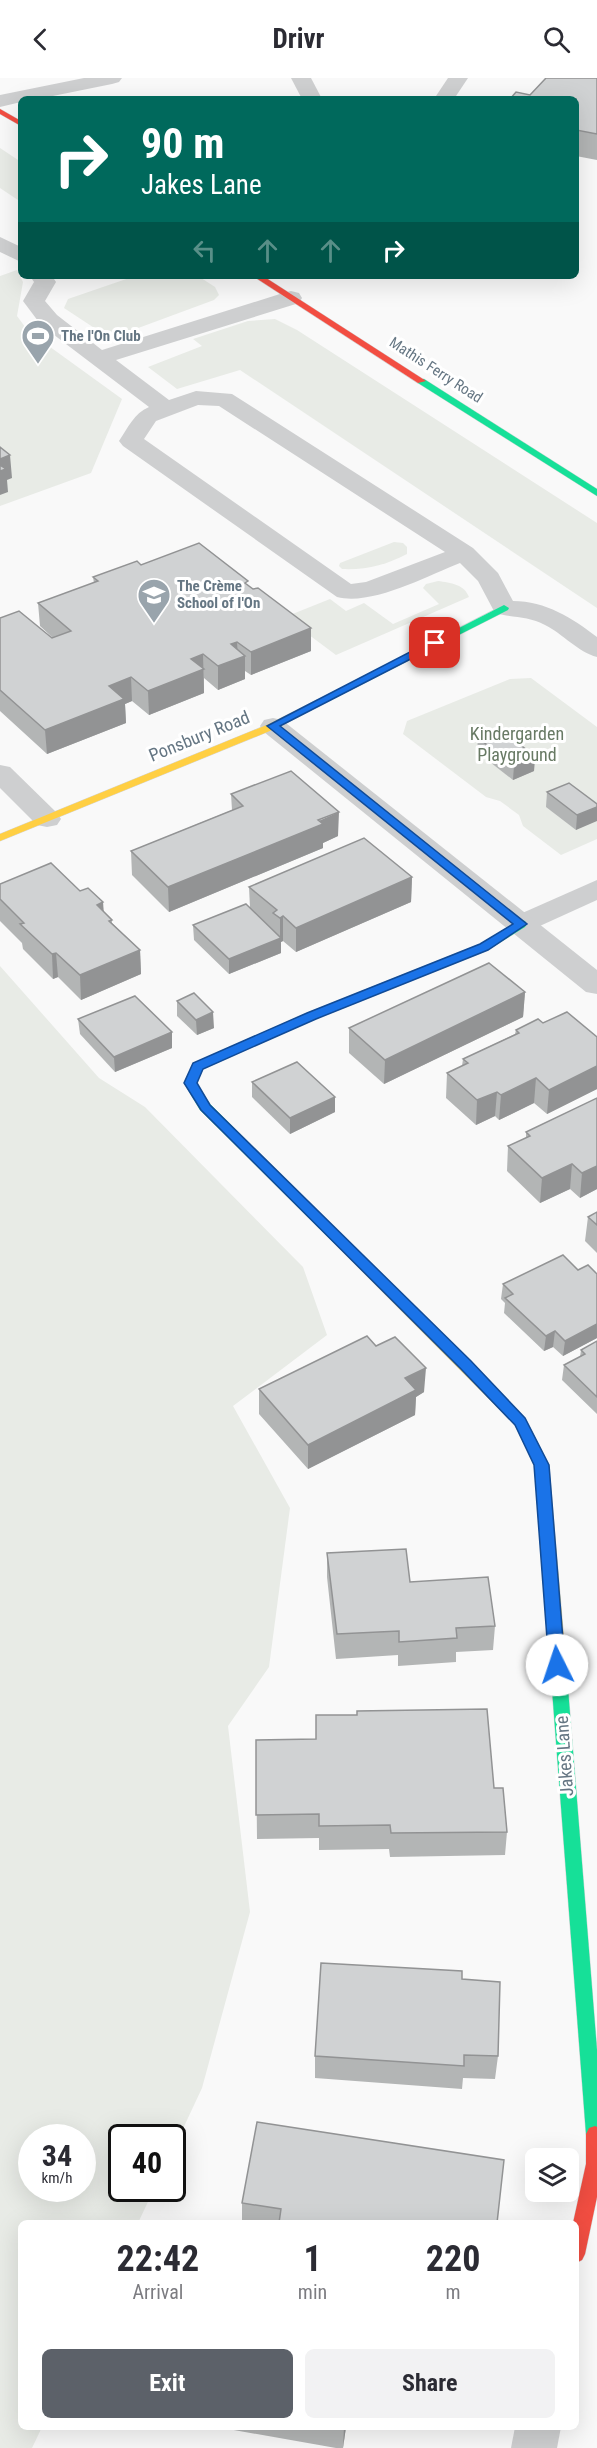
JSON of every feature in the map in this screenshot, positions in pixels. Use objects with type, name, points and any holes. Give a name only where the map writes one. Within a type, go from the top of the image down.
[{"type":"street","points":[[24,96],[112,78]]},
{"type":"street","points":[[301,78],[310,96]]},
{"type":"street","points":[[447,96],[458,78]]},
{"type":"street","points":[[0,101],[18,97]]},
{"type":"street","points":[[0,111],[18,122]]},
{"type":"street","points":[[0,243],[18,254]]},
{"type":"street","points":[[43,279],[45,282],[34,301],[49,320],[166,409]]},
{"type":"street","name":"Mathis Ferry Road","points":[[262,279],[597,493]]},
{"type":"street","points":[[99,358],[291,298]]},
{"type":"street","points":[[464,553],[371,589],[346,592],[131,441],[147,416],[196,398],[224,399],[464,553],[489,578],[504,608],[524,607],[552,617],[597,649]]},
{"type":"street","name":"Ponsbury Road","points":[[0,838],[273,726],[504,608]]},
{"type":"street","points":[[273,726],[597,985]]},
{"type":"street","points":[[0,772],[47,819]]},
{"type":"street","points":[[521,924],[597,888]]},
{"type":"street","name":"Jakes Lane","points":[[521,924],[484,947],[311,1016],[198,1066],[190,1083],[205,1107],[466,1365],[520,1422],[542,1465],[595,2139],[596,2164],[579,2240]]},
{"type":"street","points":[[534,2448],[537,2430]]},
{"type":"green space","points":[[0,148],[18,160],[18,200],[0,188]]},
{"type":"green space","name":"The I'On Club","points":[[17,270],[18,279],[22,279],[23,282],[17,316],[28,331],[122,399],[91,473],[0,506],[0,276]]},
{"type":"green space","points":[[126,279],[203,279],[215,287],[219,295],[214,300],[122,334],[105,335],[64,308],[68,299]]},
{"type":"green space","points":[[275,319],[297,330],[597,523],[597,608],[240,370],[177,389],[148,367],[202,346],[193,339],[248,321]]},
{"type":"green space","points":[[394,542],[403,543],[407,547],[407,554],[368,568],[342,569],[339,566],[340,563]]},
{"type":"green space","points":[[438,581],[464,589],[469,597],[336,655],[285,617],[330,599],[346,611],[364,603],[393,624],[439,604],[423,588],[426,584]]},
{"type":"green space","name":"Kindergarden Playground","points":[[531,678],[597,727],[597,839],[561,855],[523,826],[519,815],[500,801],[486,797],[403,734],[407,721],[510,679]]},
{"type":"green space","points":[[0,966],[99,1078],[145,1107],[303,1267],[327,1335],[233,1406],[290,1508],[269,1667],[228,1726],[250,1912],[202,2088],[185,2124],[108,2124],[108,2202],[148,2202],[139,2220],[18,2220],[18,2430],[41,2430],[32,2448],[0,2448]]},
{"type":"building","points":[[546,78],[597,78],[597,134],[579,131],[579,96],[513,96],[516,92],[530,95]]},
{"type":"building","points":[[0,447],[10,455],[0,459]]},
{"type":"building","points":[[199,543],[248,581],[245,583],[253,589],[258,588],[311,628],[251,652],[237,642],[231,644],[245,656],[218,666],[203,654],[191,659],[204,669],[148,691],[131,677],[109,686],[124,699],[45,730],[0,690],[0,618],[19,611],[52,638],[71,631],[38,603],[98,581],[93,577],[137,561],[141,565]]},
{"type":"building","points":[[499,729],[535,756],[514,765],[478,738]]},
{"type":"building","points":[[291,771],[339,812],[318,820],[323,824],[168,887],[131,851],[243,806],[231,794]]},
{"type":"building","points":[[569,783],[597,804],[597,807],[577,815],[547,792]]},
{"type":"building","points":[[364,838],[412,877],[296,928],[283,916],[280,918],[273,913],[277,910],[249,887]]},
{"type":"building","points":[[51,863],[80,891],[88,888],[103,902],[97,905],[112,920],[109,921],[140,950],[80,975],[56,953],[52,954],[20,924],[24,923],[0,899],[0,884]]},
{"type":"building","points":[[246,904],[281,938],[229,959],[193,925]]},
{"type":"building","points":[[489,963],[525,992],[385,1060],[349,1028]]},
{"type":"building","points":[[194,993],[213,1012],[196,1020],[177,1001]]},
{"type":"building","points":[[135,996],[172,1032],[114,1057],[78,1019]]},
{"type":"building","points":[[567,1012],[597,1037],[597,1066],[549,1090],[536,1078],[501,1095],[497,1092],[477,1100],[447,1073],[468,1063],[463,1059],[519,1033],[516,1030],[538,1019],[543,1023]]},
{"type":"building","points":[[297,1062],[335,1097],[290,1118],[252,1082]]},
{"type":"building","points":[[597,1098],[597,1166],[582,1173],[572,1164],[542,1178],[508,1146],[530,1136],[526,1132]]},
{"type":"building","points":[[597,1212],[597,1225],[588,1217]]},
{"type":"building","points":[[563,1255],[578,1270],[588,1265],[597,1274],[597,1324],[565,1341],[555,1331],[546,1336],[505,1298],[513,1294],[503,1284]]},
{"type":"building","points":[[367,1336],[376,1346],[395,1337],[426,1368],[405,1378],[416,1390],[308,1445],[259,1389]]},
{"type":"building","points":[[597,1341],[597,1397],[564,1365],[585,1354],[581,1350]]},
{"type":"building","points":[[406,1549],[410,1582],[488,1577],[495,1626],[456,1628],[457,1638],[399,1642],[399,1631],[337,1634],[327,1553]]},
{"type":"building","points":[[487,1709],[494,1788],[503,1788],[507,1832],[391,1833],[390,1825],[319,1826],[319,1814],[256,1815],[256,1740],[316,1739],[316,1715],[357,1715],[357,1711]]},
{"type":"building","points":[[321,1963],[462,1971],[462,1979],[500,1982],[498,2056],[464,2055],[464,2066],[315,2056]]},
{"type":"building","points":[[257,2122],[504,2160],[497,2220],[279,2220],[281,2209],[242,2203]]},
{"type":"traffic: fast","points":[[421,381],[597,493]]},
{"type":"traffic: fast","points":[[317,703],[504,608]]},
{"type":"traffic: fast","points":[[340,1241],[205,1107],[190,1083],[198,1066],[311,1016],[484,947],[521,924]]},
{"type":"traffic: fast","points":[[559,1676],[595,2134]]},
{"type":"traffic: slow","points":[[0,838],[273,726],[317,703]]},
{"type":"traffic: slow","points":[[340,1241],[520,1422],[542,1465],[559,1676]]},
{"type":"traffic: jam","points":[[0,111],[18,122]]},
{"type":"traffic: jam","points":[[262,279],[421,381]]},
{"type":"traffic: jam","points":[[579,2240],[595,2164],[595,2134]]},
{"type":"place","name":"The I'On Club","points":[[38,365]]},
{"type":"place","name":"The Crème School of I'On","points":[[154,624]]},
{"type":"route","points":[[435,643],[273,726],[521,924],[484,947],[311,1016],[198,1066],[190,1083],[205,1107],[466,1365],[520,1422],[542,1465],[557,1665]]}]
